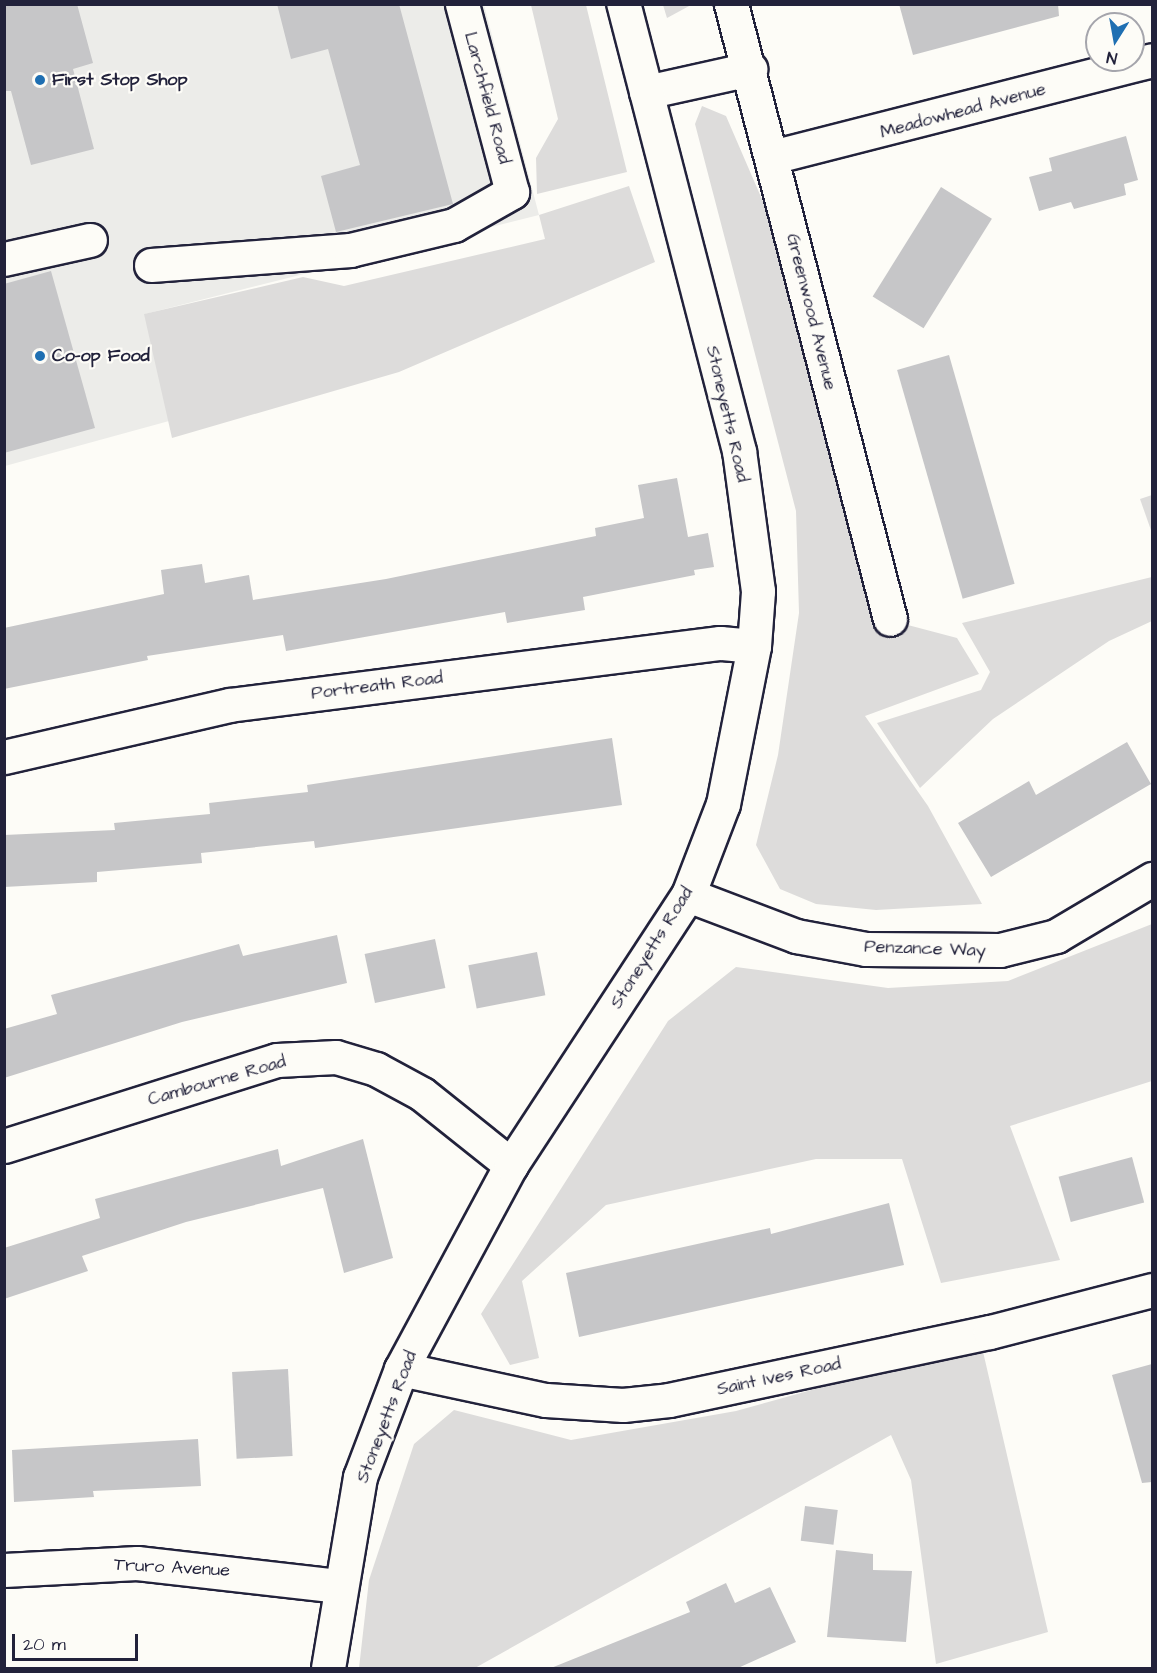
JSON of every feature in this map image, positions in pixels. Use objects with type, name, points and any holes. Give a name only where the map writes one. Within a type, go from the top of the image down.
[{"type":"street","name":"Larchfield Road","points":[[151,265],[350,250],[454,225],[512,192],[462,4]]},
{"type":"street","name":"Stoneyetts Road","points":[[328,1668],[338,1586],[360,1477],[401,1369],[511,1165],[688,895],[723,804],[754,646],[758,591],[739,451],[623,4]]},
{"type":"street","name":"Greenwood Avenue","points":[[731,4],[750,69],[890,620]]},
{"type":"street","name":"Meadowhead Avenue","points":[[772,157],[1152,60]]},
{"type":"street","points":[[646,92],[750,69]]},
{"type":"street","points":[[4,259],[90,240]]},
{"type":"street","name":"Portreath Road","points":[[4,757],[230,705],[720,643],[754,646]]},
{"type":"street","name":"Penzance Way","points":[[688,895],[807,938],[866,949],[1000,950],[1056,936],[1152,879]]},
{"type":"street","name":"Cambourne Road","points":[[4,1146],[277,1060],[336,1057],[376,1069],[422,1094],[511,1165]]},
{"type":"street","name":"Saint Ives Road","points":[[401,1369],[546,1400],[623,1404],[669,1400],[990,1332],[1152,1290]]},
{"type":"street","name":"Truro Avenue","points":[[4,1570],[137,1563],[338,1586]]},
{"type":"shaded area","points":[[663,4],[691,5],[667,18]]},
{"type":"shaded area","points":[[5,5],[484,5],[539,215],[145,314],[169,421],[5,466]]},
{"type":"shaded area","points":[[531,5],[586,5],[627,172],[537,194],[536,158],[558,119]]},
{"type":"shaded area","points":[[702,106],[726,116],[770,218],[870,615],[957,638],[979,674],[865,716],[928,806],[982,904],[876,910],[816,904],[780,889],[756,845],[778,755],[799,613],[796,511],[695,124]]},
{"type":"shaded area","points":[[629,186],[655,262],[399,372],[172,438],[144,314],[303,277],[344,286],[545,239],[539,215]]},
{"type":"shaded area","points":[[1152,495],[1152,533],[1140,499]]},
{"type":"shaded area","points":[[1152,577],[1152,621],[1109,641],[993,719],[920,788],[877,723],[981,690],[990,672],[962,623]]},
{"type":"shaded area","points":[[1152,924],[1152,1081],[1010,1126],[1060,1260],[941,1283],[902,1159],[816,1159],[606,1205],[522,1281],[539,1358],[510,1365],[481,1314],[668,1021],[736,967],[888,988],[1008,981]]},
{"type":"shaded area","points":[[981,1343],[1048,1632],[936,1664],[911,1480],[891,1435],[475,1668],[359,1668],[369,1580],[414,1444],[454,1410],[571,1440],[736,1411]]},
{"type":"building","name":"First Stop Shop","points":[[4,4],[77,4],[93,63],[73,69],[94,149],[31,165],[11,91],[4,91]]},
{"type":"building","points":[[277,4],[399,4],[453,204],[336,232],[321,176],[360,165],[328,49],[291,59]]},
{"type":"building","points":[[899,4],[1058,4],[1059,16],[913,55]]},
{"type":"building","points":[[1126,136],[1138,180],[1124,184],[1126,195],[1074,209],[1071,202],[1039,211],[1029,177],[1052,171],[1049,158]]},
{"type":"building","points":[[941,187],[992,219],[924,328],[873,296]]},
{"type":"building","name":"Co-op Food","points":[[51,271],[95,428],[4,453],[4,284]]},
{"type":"building","points":[[949,355],[1015,584],[963,599],[897,370]]},
{"type":"building","points":[[677,478],[688,537],[708,533],[714,567],[694,570],[695,575],[583,597],[585,610],[507,623],[505,612],[286,651],[283,635],[147,656],[148,660],[4,689],[4,628],[164,594],[161,570],[202,564],[205,583],[249,575],[253,600],[386,579],[596,536],[595,528],[644,518],[638,485]]},
{"type":"building","points":[[612,738],[622,805],[315,848],[314,841],[201,853],[202,863],[97,872],[97,882],[4,887],[4,835],[115,830],[114,823],[210,814],[209,803],[308,792],[307,785]]},
{"type":"building","points":[[1127,742],[1151,784],[991,877],[958,823],[1029,781],[1036,795]]},
{"type":"building","points":[[337,935],[347,983],[182,1022],[4,1078],[4,1029],[57,1014],[51,995],[239,944],[243,956]]},
{"type":"building","points":[[435,939],[445,988],[375,1003],[365,954]]},
{"type":"building","points":[[537,952],[545,995],[477,1009],[468,965]]},
{"type":"building","points":[[363,1139],[393,1258],[344,1273],[323,1188],[186,1222],[82,1256],[88,1271],[4,1299],[4,1248],[100,1218],[95,1199],[278,1149],[281,1166]]},
{"type":"building","points":[[1132,1157],[1144,1202],[1071,1222],[1059,1177]]},
{"type":"building","points":[[889,1203],[904,1265],[579,1337],[566,1273],[770,1228],[771,1234]]},
{"type":"building","points":[[1152,1364],[1152,1482],[1142,1483],[1112,1375]]},
{"type":"building","points":[[288,1369],[293,1456],[237,1459],[232,1372]]},
{"type":"building","points":[[198,1439],[201,1486],[93,1491],[94,1497],[14,1502],[12,1450]]},
{"type":"building","points":[[805,1506],[838,1510],[833,1545],[801,1541]]},
{"type":"building","points":[[836,1550],[873,1554],[873,1570],[912,1571],[906,1642],[827,1637]]},
{"type":"building","points":[[726,1583],[735,1603],[770,1587],[796,1642],[738,1668],[551,1668],[690,1612],[686,1602]]},
{"type":"place","name":"First Stop Shop","points":[[40,80]]},
{"type":"place","name":"Co-op Food","points":[[40,356]]}]
